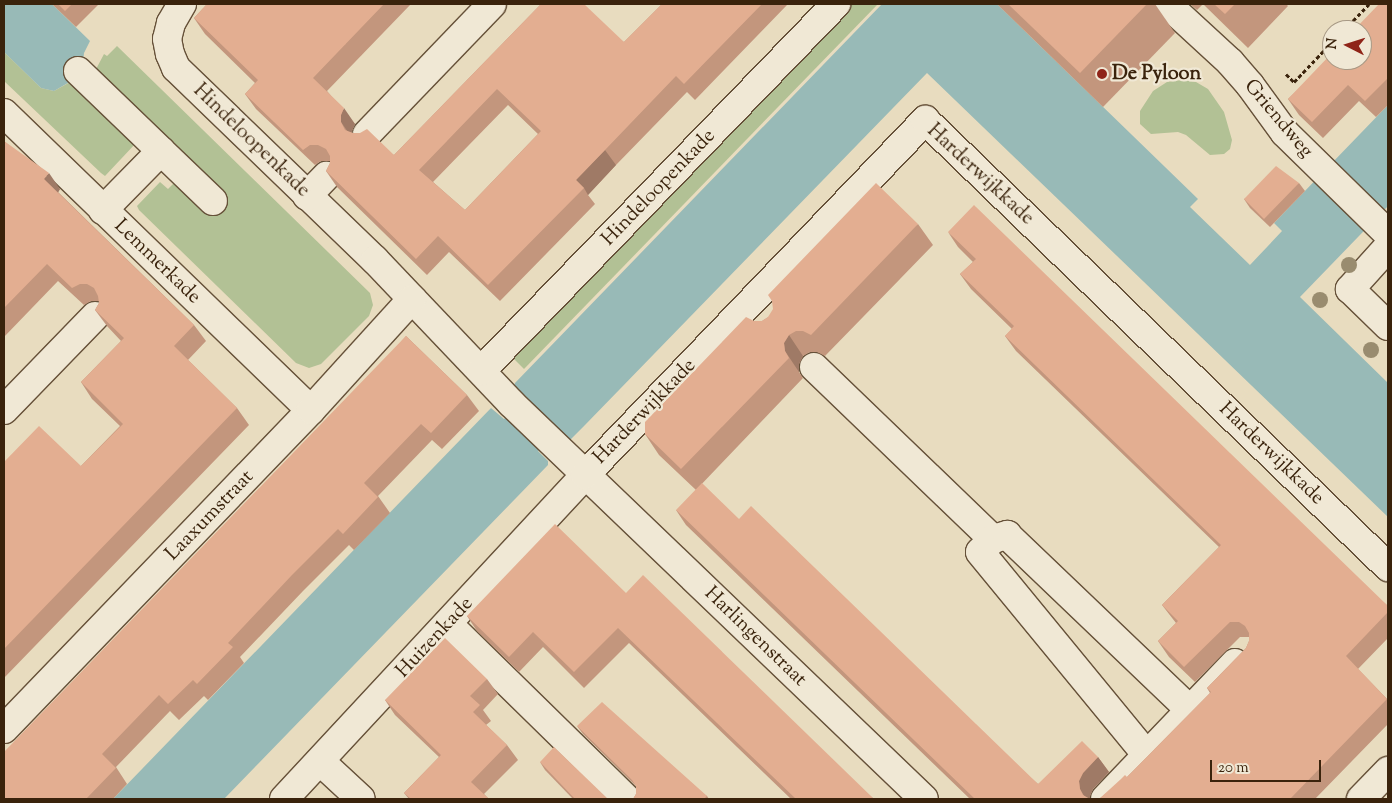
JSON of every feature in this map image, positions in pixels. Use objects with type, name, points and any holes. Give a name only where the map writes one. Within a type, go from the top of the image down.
[{"type":"street","name":"Hindeloopenkade","points":[[182,4],[171,23],[167,39],[170,54],[176,68],[375,260],[511,403],[585,475]]},
{"type":"street","points":[[366,134],[492,4]]},
{"type":"street","name":"Hindeloopenkade","points":[[480,371],[836,4]]},
{"type":"street","name":"Griendweg","points":[[1166,4],[1230,62],[1250,85],[1285,133],[1382,228]]},
{"type":"street","points":[[78,71],[213,201]]},
{"type":"street","name":"Lemmerkade","points":[[4,113],[103,210],[145,266],[312,410]]},
{"type":"street","name":"Harderwijkkade","points":[[585,475],[757,312],[925,120],[1388,567]]},
{"type":"street","points":[[103,210],[160,151]]},
{"type":"street","points":[[307,196],[326,176]]},
{"type":"street","points":[[1388,248],[1350,289],[1388,326]]},
{"type":"street","name":"Laaxumstraat","points":[[4,729],[312,410],[412,299]]},
{"type":"street","points":[[4,410],[96,316]]},
{"type":"street","points":[[814,367],[994,539]]},
{"type":"street","name":"Huizenkade","points":[[284,799],[321,762],[585,475]]},
{"type":"street","name":"Harlingenstraat","points":[[585,475],[924,799]]},
{"type":"street","points":[[1147,755],[980,552],[994,539],[1007,535],[1190,710]]},
{"type":"street","points":[[448,624],[627,799]]},
{"type":"street","points":[[1105,799],[1245,652]]},
{"type":"street","points":[[321,762],[361,799]]},
{"type":"street","points":[[1361,799],[1388,771]]},
{"type":"path","points":[[1354,20],[1369,4]]},
{"type":"path","points":[[1290,78],[1294,82],[1322,53]]},
{"type":"green space","points":[[851,4],[878,4],[524,369],[511,356]]},
{"type":"green space","points":[[117,46],[370,293],[373,305],[369,316],[321,364],[309,368],[296,363],[139,210],[137,206],[160,182],[168,189],[176,181],[94,73],[104,54],[107,56]]},
{"type":"green space","points":[[4,52],[41,88],[54,91],[72,81],[136,143],[105,176],[4,81]]},
{"type":"green space","points":[[1182,80],[1196,82],[1208,89],[1224,112],[1232,140],[1230,149],[1224,154],[1210,155],[1186,135],[1178,132],[1151,134],[1140,124],[1140,111],[1153,91],[1167,82]]},
{"type":"water","points":[[4,4],[52,4],[90,41],[84,53],[83,62],[73,80],[54,91],[41,88],[4,52]]},
{"type":"water","points":[[882,4],[997,4],[1198,199],[1190,207],[1250,265],[1282,231],[1274,223],[1388,105],[1388,206],[1300,297],[1388,383],[1388,517],[927,73],[570,440],[558,429],[538,451],[548,461],[548,465],[224,799],[113,799],[491,408],[504,419],[526,397],[514,386],[515,383]]},
{"type":"building","points":[[58,4],[72,4],[65,11]]},
{"type":"building","points":[[207,4],[384,4],[313,78],[344,108],[341,122],[345,130],[360,133],[367,129],[394,155],[541,4],[584,4],[624,42],[662,4],[762,4],[684,84],[676,76],[576,180],[584,188],[488,285],[438,236],[416,259],[326,171],[330,163],[330,156],[326,149],[318,145],[310,145],[303,150],[245,94],[258,80],[194,18]],"holes":[[[497,89],[541,131],[465,210],[419,170]]]},
{"type":"building","points":[[1008,4],[1147,4],[1080,73]]},
{"type":"building","points":[[1214,4],[1235,4],[1225,14]]},
{"type":"building","points":[[1379,4],[1388,4],[1388,78],[1365,101],[1348,85],[1312,122],[1288,99],[1322,63],[1322,70],[1372,70],[1372,20],[1364,20]]},
{"type":"building","points":[[4,141],[49,173],[44,179],[194,325],[174,346],[237,408],[4,649],[4,462],[39,426],[81,466],[123,424],[81,382],[124,338],[95,310],[99,303],[94,288],[87,284],[80,284],[72,288],[47,264],[4,308]]},
{"type":"building","points":[[1276,166],[1299,183],[1264,219],[1244,199]]},
{"type":"building","points":[[876,183],[918,224],[811,335],[803,331],[796,331],[789,335],[784,343],[785,351],[789,358],[681,469],[645,434],[645,422],[746,317],[754,321],[762,321],[768,317],[773,309],[772,301],[768,295]]},
{"type":"building","points":[[974,205],[1388,606],[1388,612],[1346,656],[1387,699],[1290,799],[1099,799],[1125,775],[1127,777],[1211,692],[1207,688],[1246,648],[1249,641],[1249,633],[1245,626],[1239,622],[1230,622],[1184,667],[1158,641],[1178,621],[1162,605],[1221,545],[1005,336],[1014,326],[960,274],[976,259],[948,232]]},
{"type":"building","points":[[406,336],[467,395],[431,433],[421,424],[364,483],[378,497],[343,534],[338,529],[292,575],[228,643],[233,647],[197,684],[193,680],[168,704],[159,695],[102,754],[116,768],[86,799],[4,799],[4,752]]},
{"type":"building","points":[[702,483],[739,519],[751,506],[1038,784],[1082,741],[1098,757],[1083,773],[1079,781],[1083,795],[1090,799],[975,799],[676,510]]},
{"type":"building","points":[[555,524],[626,593],[643,575],[874,799],[796,799],[618,628],[574,672],[533,632],[509,657],[467,616]]},
{"type":"building","points":[[445,638],[487,679],[470,696],[480,705],[473,712],[507,745],[471,782],[489,799],[411,799],[404,793],[441,755],[385,700]]},
{"type":"building","points":[[602,702],[707,796],[704,799],[633,799],[636,794],[636,786],[632,780],[577,726]]},
{"type":"building","points":[[554,747],[608,799],[575,799],[540,762]]},
{"type":"place","name":"De Pyloon","points":[[1102,74]]}]
